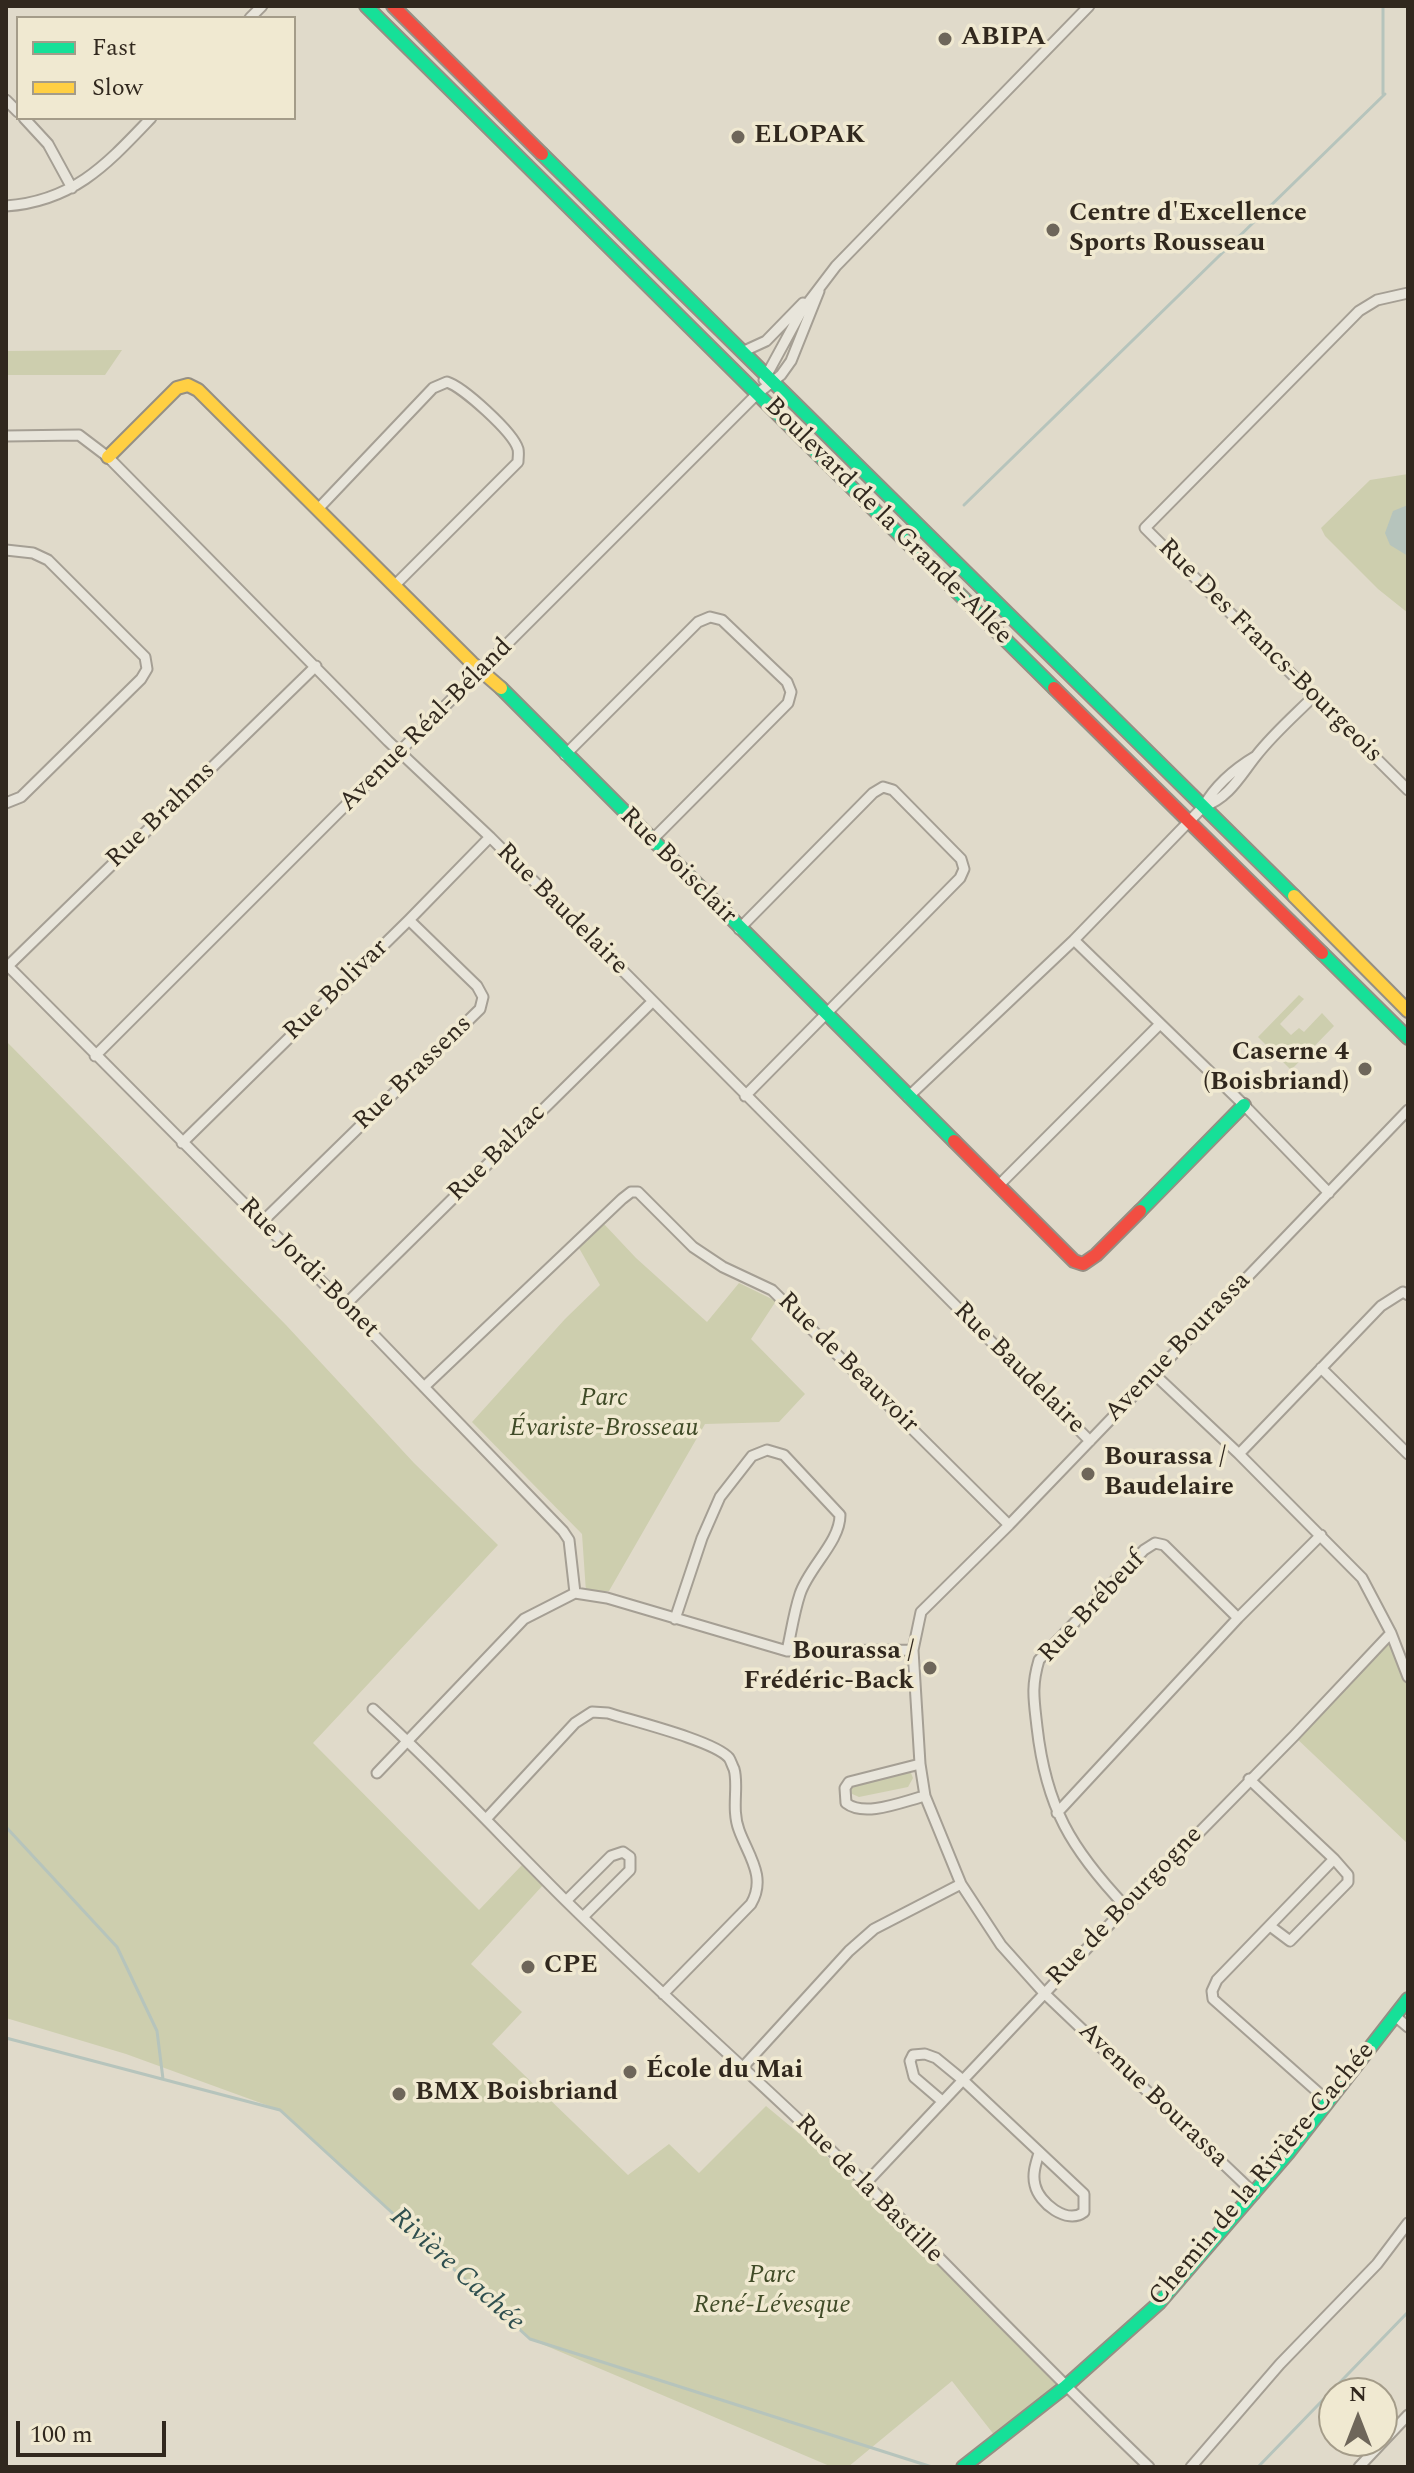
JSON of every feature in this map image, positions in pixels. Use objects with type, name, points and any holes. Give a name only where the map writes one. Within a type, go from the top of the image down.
[{"type":"street","name":"Boulevard de la Grande-Allée","points":[[366,6],[1408,1038]]},
{"type":"street","name":"Boulevard de la Grande-Allée","points":[[393,6],[1408,1011]]},
{"type":"street","points":[[769,378],[801,312],[843,259],[1089,6]]},
{"type":"street","points":[[26,120],[48,144],[72,188]]},
{"type":"street","points":[[6,206],[36,202],[72,188],[100,169],[149,120]]},
{"type":"street","points":[[742,352],[766,341],[793,311],[819,291]]},
{"type":"street","points":[[769,378],[781,375],[791,361],[819,291]]},
{"type":"street","name":"Rue Des Francs-Bourgeois","points":[[1408,293],[1377,300],[1356,314],[1145,528],[1408,790]]},
{"type":"street","name":"Avenue Réal-Béland","points":[[95,1056],[757,394],[769,378]]},
{"type":"street","points":[[318,509],[433,388],[447,382],[457,386],[496,421],[515,442],[519,451],[518,462],[394,586]]},
{"type":"street","name":"Rue Boisclair","points":[[108,457],[177,388],[188,385],[198,390],[1074,1261],[1083,1264],[1096,1255],[1244,1105]]},
{"type":"street","name":"Rue Baudelaire","points":[[6,436],[79,435],[108,457],[1090,1441]]},
{"type":"street","points":[[6,550],[33,553],[48,560],[145,657],[147,669],[141,679],[21,797],[6,803]]},
{"type":"street","points":[[565,755],[698,622],[710,617],[722,620],[787,682],[791,692],[788,703],[651,841]]},
{"type":"street","name":"Rue Brahms","points":[[7,965],[316,666]]},
{"type":"street","points":[[908,1097],[1074,940],[1203,807],[1218,802],[1243,777],[1256,756],[1314,696]]},
{"type":"street","points":[[739,929],[873,793],[883,787],[893,790],[922,818],[961,859],[964,869],[960,878],[745,1096]]},
{"type":"street","name":"Rue Bolivar","points":[[182,1143],[490,837]]},
{"type":"street","name":"Rue Brassens","points":[[262,1222],[480,1009],[483,997],[477,986],[409,920]]},
{"type":"street","points":[[1074,940],[1244,1105],[1329,1193]]},
{"type":"street","name":"Rue Jordi-Bonet","points":[[7,965],[345,1305],[563,1531],[569,1540],[575,1593]]},
{"type":"street","name":"Rue Balzac","points":[[345,1305],[652,1002]]},
{"type":"street","points":[[998,1186],[1160,1024]]},
{"type":"street","name":"Avenue Bourassa","points":[[1255,2194],[1044,1993],[1001,1945],[961,1884],[925,1796],[913,1650],[921,1612],[1009,1525],[1408,1110]]},
{"type":"street","name":"Rue de Beauvoir","points":[[424,1387],[622,1199],[631,1192],[638,1192],[693,1247],[723,1267],[772,1290],[1009,1525]]},
{"type":"street","points":[[1239,1454],[1381,1306],[1405,1294]]},
{"type":"street","points":[[1321,1368],[1408,1454]]},
{"type":"street","points":[[1153,1373],[1362,1578],[1391,1633],[1408,1677]]},
{"type":"street","points":[[675,1619],[702,1538],[720,1497],[752,1456],[767,1450],[776,1452],[784,1455],[840,1515],[837,1535],[819,1558],[800,1593],[787,1651]]},
{"type":"street","points":[[1057,1813],[1238,1618],[1321,1535]]},
{"type":"street","name":"Rue Brébeuf","points":[[1126,1907],[1093,1872],[1057,1813],[1040,1749],[1035,1709],[1032,1682],[1039,1660],[1144,1550],[1155,1543],[1164,1545],[1238,1618]]},
{"type":"street","points":[[377,1773],[524,1619],[575,1593],[607,1598],[787,1651],[913,1650]]},
{"type":"street","name":"Rue de Bourgogne","points":[[865,2184],[1126,1907],[1391,1633]]},
{"type":"street","name":"Rue de la Bastille","points":[[373,1709],[487,1818],[566,1901],[744,2066],[865,2184],[1065,2387],[1149,2467]]},
{"type":"street","points":[[487,1818],[575,1723],[592,1712],[608,1713],[711,1746],[728,1757],[735,1772],[733,1801],[737,1827],[758,1872],[758,1893],[751,1904],[663,1994]]},
{"type":"street","points":[[920,1764],[849,1782],[845,1788],[846,1803],[854,1809],[866,1809],[925,1796]]},
{"type":"street","points":[[1249,1779],[1348,1875],[1348,1882],[1290,1941],[1270,1926]]},
{"type":"street","points":[[566,1901],[611,1856],[623,1852],[630,1857],[630,1870],[583,1917]]},
{"type":"street","points":[[1329,2102],[1213,1999],[1212,1991],[1217,1980],[1334,1859]]},
{"type":"street","points":[[744,2066],[849,1951],[874,1929],[961,1884]]},
{"type":"street","name":"Chemin de la Rivière-Cachée","points":[[963,2467],[1065,2387],[1159,2303],[1255,2194],[1408,1999]]},
{"type":"street","points":[[1395,2016],[1408,2027]]},
{"type":"street","points":[[942,2101],[914,2077],[910,2061],[913,2055],[925,2054],[936,2058],[1084,2194],[1084,2212],[1078,2217],[1067,2217],[1053,2209],[1035,2187],[1034,2172],[1039,2153]]},
{"type":"street","points":[[1191,2467],[1280,2364],[1377,2264],[1408,2223]]},
{"type":"street","points":[[1359,2467],[1408,2415]]},
{"type":"green space","points":[[122,350],[105,375],[6,375],[6,351]]},
{"type":"green space","points":[[1408,474],[1408,613],[1378,589],[1325,536],[1321,528],[1370,480]]},
{"type":"green space","points":[[1299,995],[1304,999],[1280,1024],[1291,1035],[1299,1028],[1304,1032],[1322,1013],[1334,1026],[1291,1070],[1258,1037]]},
{"type":"green space","name":"Parc René-Lévesque","points":[[6,1041],[286,1325],[414,1463],[498,1545],[313,1743],[479,1910],[522,1865],[544,1884],[471,1964],[522,2012],[492,2044],[628,2175],[669,2144],[699,2173],[766,2106],[861,2185],[1062,2386],[995,2436],[952,2381],[848,2467],[832,2467],[530,2339],[280,2110],[126,2054],[6,2018]]},
{"type":"green space","name":"Parc Évariste-Brosseau","points":[[604,1224],[636,1258],[707,1322],[739,1283],[776,1301],[751,1339],[805,1394],[779,1422],[705,1424],[609,1591],[586,1592],[582,1534],[472,1422],[600,1285],[579,1248]]},
{"type":"green space","points":[[1391,1633],[1408,1677],[1408,1844],[1294,1736]]},
{"type":"green space","points":[[905,1770],[913,1778],[908,1787],[859,1797],[850,1793],[849,1787]]},
{"type":"shaded area","points":[[1408,505],[1408,556],[1390,545],[1385,533],[1393,511]]},
{"type":"waterway","points":[[1383,6],[1383,94]]},
{"type":"waterway","points":[[964,505],[1385,94]]},
{"type":"waterway","points":[[6,1827],[117,1947],[157,2031],[163,2079]]},
{"type":"waterway","name":"Rivière Cachée","points":[[6,2038],[280,2110],[530,2339],[932,2467]]},
{"type":"waterway","name":"Rivière Cachée","points":[[1258,2467],[1408,2312]]},
{"type":"traffic: fast","points":[[366,6],[1054,688]]},
{"type":"traffic: fast","points":[[542,154],[1294,896]]},
{"type":"traffic: fast","points":[[501,688],[954,1141]]},
{"type":"traffic: fast","points":[[1322,953],[1408,1038]]},
{"type":"traffic: fast","points":[[1140,1211],[1244,1105]]},
{"type":"traffic: fast","points":[[963,2467],[1065,2387],[1159,2303],[1288,2153],[1408,1999]]},
{"type":"traffic: slow","points":[[108,457],[177,388],[188,385],[198,390],[472,663],[501,688]]},
{"type":"traffic: slow","points":[[1294,896],[1408,1011]]},
{"type":"traffic: jam","points":[[393,6],[542,154]]},
{"type":"traffic: jam","points":[[1054,688],[1322,953]]},
{"type":"traffic: jam","points":[[954,1141],[1074,1261],[1083,1264],[1096,1255],[1140,1211]]},
{"type":"place","name":"ABIPA","points":[[945,39]]},
{"type":"place","name":"ELOPAK","points":[[738,137]]},
{"type":"place","name":"Centre d'Excellence Sports Rousseau","points":[[1053,230]]},
{"type":"place","name":"Caserne 4 (Boisbriand)","points":[[1365,1069]]},
{"type":"place","name":"Bourassa / Baudelaire","points":[[1088,1474]]},
{"type":"place","name":"Bourassa / Frédéric-Back","points":[[930,1668]]},
{"type":"place","name":"CPE","points":[[528,1967]]},
{"type":"place","name":"École du Mai","points":[[630,2072]]},
{"type":"place","name":"BMX Boisbriand","points":[[399,2094]]}]
